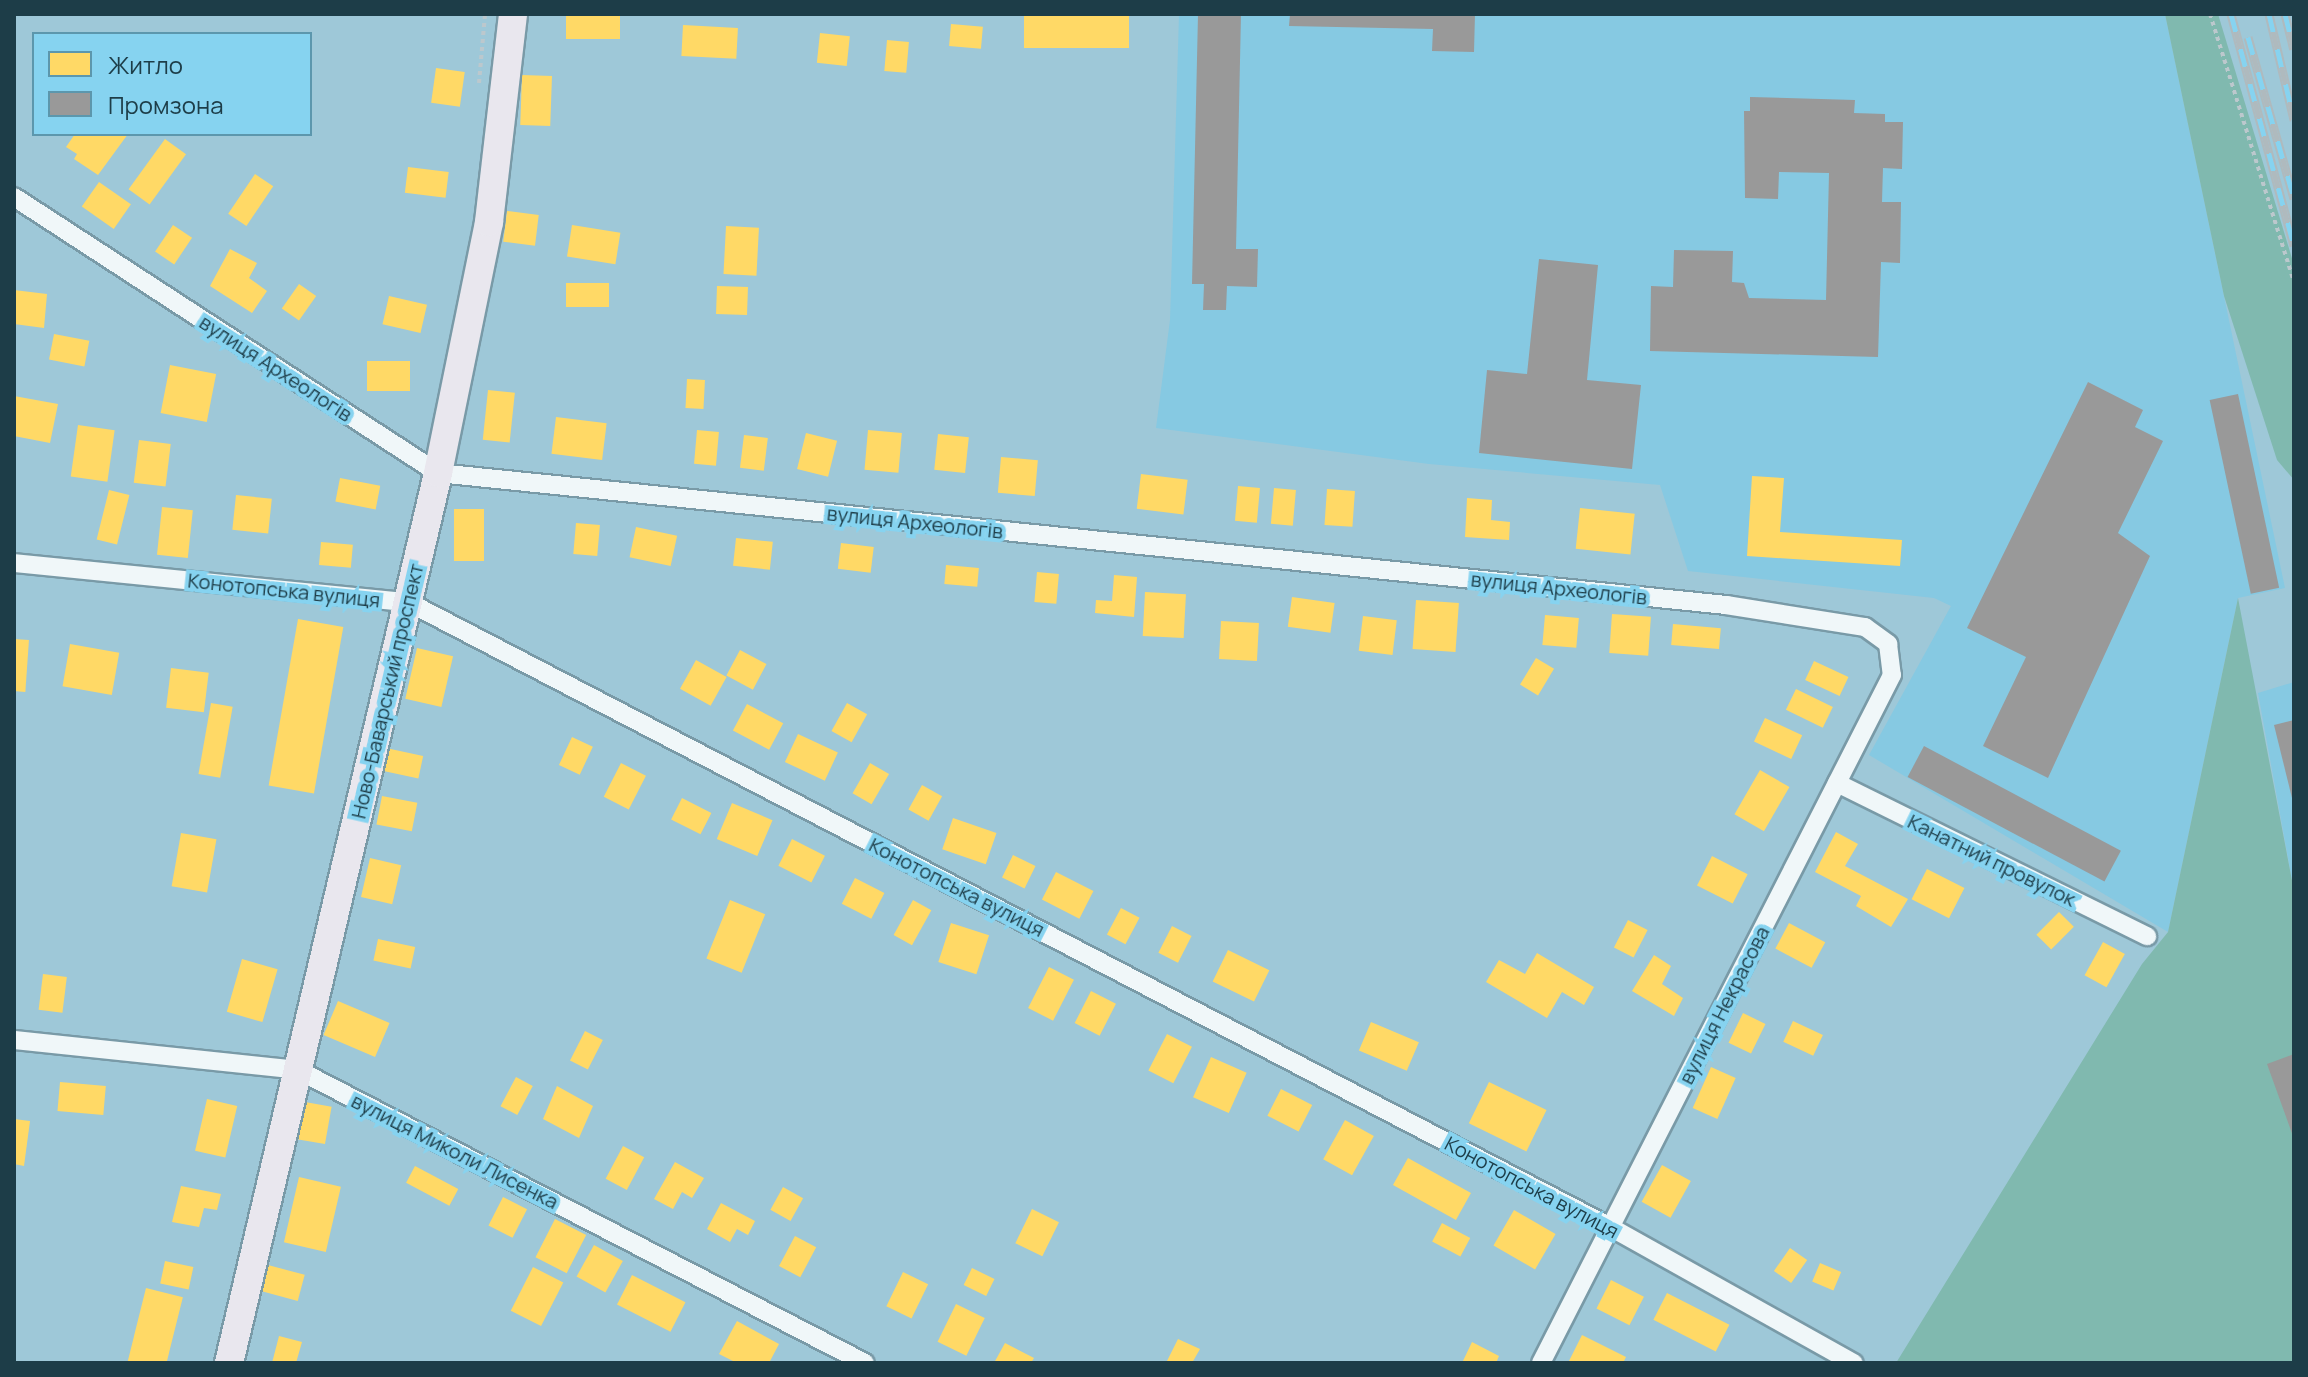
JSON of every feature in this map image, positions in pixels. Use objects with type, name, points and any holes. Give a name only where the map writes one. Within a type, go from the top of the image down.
[{"type":"main road","name":"Ново-Баварський проспект","points":[[229,1363],[438,473],[489,222],[513,14]]},
{"type":"street","name":"вулиця Археологів","points":[[14,197],[438,473],[1726,605],[1865,627],[1888,644]]},
{"type":"street","name":"Конотопська вулиця","points":[[14,563],[408,602],[1612,1228],[1854,1363]]},
{"type":"street","name":"вулиця Некрасова","points":[[1541,1363],[1892,675],[1888,644]]},
{"type":"street","name":"Канатний провулок","points":[[1837,783],[2147,936]]},
{"type":"street","name":"вулиця Миколи Лисенка","points":[[14,1040],[298,1070],[865,1363]]},
{"type":"path","points":[[478,91],[485,14]]},
{"type":"path","points":[[2210,14],[2294,282]]},
{"type":"shaded area","points":[[1179,14],[2165,14],[2285,588],[2238,598],[2168,932],[1869,755],[1951,606],[1934,598],[1688,571],[1660,485],[1429,464],[1156,428],[1170,320]]},
{"type":"shaded area","points":[[2294,682],[2294,891],[2258,693]]},
{"type":"green space","points":[[2165,14],[2218,14],[2294,265],[2294,480],[2277,460],[2224,296]]},
{"type":"green space","points":[[2238,598],[2294,891],[2294,1363],[1896,1363],[2142,964],[2168,932]]},
{"type":"building: Житло","points":[[566,14],[620,14],[620,39],[566,39]]},
{"type":"building: Житло","points":[[1024,14],[1129,14],[1129,48],[1024,48]]},
{"type":"building: Житло","points":[[951,24],[983,27],[981,49],[949,46]]},
{"type":"building: Житло","points":[[683,25],[738,28],[736,59],[681,56]]},
{"type":"building: Житло","points":[[820,33],[850,36],[847,66],[817,63]]},
{"type":"building: Житло","points":[[887,40],[909,42],[906,73],[884,71]]},
{"type":"building: Житло","points":[[436,68],[465,72],[460,107],[431,103]]},
{"type":"building: Житло","points":[[522,75],[552,76],[550,126],[520,125]]},
{"type":"building: Житло","points":[[74,136],[127,136],[98,175],[74,159],[77,154],[66,147]]},
{"type":"building: Житло","points":[[165,139],[186,154],[150,204],[129,189]]},
{"type":"building: Житло","points":[[408,167],[449,172],[446,198],[405,193]]},
{"type":"building: Житло","points":[[255,174],[273,186],[246,226],[228,214]]},
{"type":"building: Житло","points":[[99,182],[131,204],[114,229],[82,207]]},
{"type":"building: Житло","points":[[507,211],[539,215],[535,246],[503,242]]},
{"type":"building: Житло","points":[[173,225],[192,238],[174,264],[155,252]]},
{"type":"building: Житло","points":[[572,225],[620,233],[615,264],[567,257]]},
{"type":"building: Житло","points":[[726,226],[759,228],[756,276],[723,274]]},
{"type":"building: Житло","points":[[230,249],[257,263],[249,278],[267,291],[252,313],[210,286]]},
{"type":"building: Житло","points":[[566,283],[609,283],[609,307],[566,307]]},
{"type":"building: Житло","points":[[299,284],[316,296],[299,321],[282,309]]},
{"type":"building: Житло","points":[[717,286],[748,287],[747,315],[716,314]]},
{"type":"building: Житло","points":[[14,290],[47,294],[44,328],[14,324]]},
{"type":"building: Житло","points":[[389,296],[427,305],[420,333],[382,324]]},
{"type":"building: Житло","points":[[54,334],[89,341],[84,366],[49,360]]},
{"type":"building: Житло","points":[[367,361],[410,361],[410,391],[367,391]]},
{"type":"building: Житло","points":[[170,365],[216,374],[207,422],[161,413]]},
{"type":"building: Житло","points":[[687,379],[705,380],[703,409],[685,408]]},
{"type":"building: Житло","points":[[488,390],[515,393],[510,443],[483,440]]},
{"type":"building: Житло","points":[[14,396],[58,404],[50,443],[14,436]]},
{"type":"building: Житло","points":[[556,417],[607,423],[602,460],[551,454]]},
{"type":"building: Житло","points":[[78,425],[115,430],[107,482],[71,476]]},
{"type":"building: Житло","points":[[697,430],[719,432],[716,466],[694,464]]},
{"type":"building: Житло","points":[[868,430],[902,433],[898,473],[865,470]]},
{"type":"building: Житло","points":[[806,433],[837,441],[828,477],[797,469]]},
{"type":"building: Житло","points":[[938,434],[969,437],[965,473],[934,470]]},
{"type":"building: Житло","points":[[744,435],[768,438],[764,471],[740,468]]},
{"type":"building: Житло","points":[[139,440],[171,444],[166,487],[134,483]]},
{"type":"building: Житло","points":[[1001,457],[1038,460],[1035,496],[998,493]]},
{"type":"building: Житло","points":[[1141,474],[1188,480],[1183,514],[1137,509]]},
{"type":"building: Житло","points":[[1752,476],[1784,478],[1780,532],[1902,540],[1900,566],[1747,556]]},
{"type":"building: Житло","points":[[340,478],[380,486],[376,509],[335,502]]},
{"type":"building: Житло","points":[[1238,486],[1260,488],[1257,523],[1235,521]]},
{"type":"building: Житло","points":[[1274,488],[1296,490],[1293,526],[1271,524]]},
{"type":"building: Житло","points":[[1327,489],[1355,491],[1352,527],[1324,525]]},
{"type":"building: Житло","points":[[109,490],[129,495],[117,545],[97,539]]},
{"type":"building: Житло","points":[[236,495],[272,499],[268,534],[232,530]]},
{"type":"building: Житло","points":[[1467,498],[1492,500],[1491,520],[1510,522],[1509,540],[1465,537]]},
{"type":"building: Житло","points":[[162,507],[193,510],[188,558],[157,555]]},
{"type":"building: Житло","points":[[1580,508],[1635,514],[1630,555],[1576,549]]},
{"type":"building: Житло","points":[[454,509],[484,509],[484,561],[454,561]]},
{"type":"building: Житло","points":[[576,523],[600,525],[597,556],[573,554]]},
{"type":"building: Житло","points":[[636,527],[677,536],[671,566],[630,557]]},
{"type":"building: Житло","points":[[736,538],[773,542],[770,570],[733,566]]},
{"type":"building: Житло","points":[[321,542],[353,545],[351,568],[319,565]]},
{"type":"building: Житло","points":[[841,543],[874,547],[871,573],[838,569]]},
{"type":"building: Житло","points":[[946,565],[979,568],[977,587],[944,584]]},
{"type":"building: Житло","points":[[1037,572],[1059,574],[1056,604],[1034,602]]},
{"type":"building: Житло","points":[[1114,575],[1137,577],[1134,617],[1095,613],[1096,600],[1112,601]]},
{"type":"building: Житло","points":[[1145,592],[1186,594],[1184,638],[1143,636]]},
{"type":"building: Житло","points":[[1292,597],[1335,603],[1330,633],[1288,627]]},
{"type":"building: Житло","points":[[1416,600],[1459,603],[1455,652],[1413,649]]},
{"type":"building: Житло","points":[[1612,614],[1651,617],[1648,656],[1609,653]]},
{"type":"building: Житло","points":[[1545,615],[1579,618],[1576,648],[1542,645]]},
{"type":"building: Житло","points":[[1363,616],[1397,620],[1392,655],[1359,651]]},
{"type":"building: Житло","points":[[298,619],[343,627],[314,793],[269,785]]},
{"type":"building: Житло","points":[[1221,621],[1259,623],[1257,661],[1219,659]]},
{"type":"building: Житло","points":[[1673,624],[1721,628],[1719,649],[1671,645]]},
{"type":"building: Житло","points":[[14,639],[29,640],[25,692],[14,691]]},
{"type":"building: Житло","points":[[70,644],[119,653],[112,695],[63,686]]},
{"type":"building: Житло","points":[[417,648],[453,656],[441,707],[405,699]]},
{"type":"building: Житло","points":[[740,650],[766,664],[753,690],[726,676]]},
{"type":"building: Житло","points":[[1536,658],[1554,669],[1538,695],[1520,685]]},
{"type":"building: Житло","points":[[696,660],[727,677],[711,706],[680,689]]},
{"type":"building: Житло","points":[[1814,661],[1848,677],[1840,696],[1805,680]]},
{"type":"building: Житло","points":[[171,668],[209,673],[204,712],[166,708]]},
{"type":"building: Житло","points":[[1796,689],[1833,707],[1823,728],[1786,710]]},
{"type":"building: Житло","points":[[211,703],[233,707],[220,778],[198,774]]},
{"type":"building: Житло","points":[[847,703],[867,714],[852,742],[831,731]]},
{"type":"building: Житло","points":[[747,704],[783,723],[769,750],[733,730]]},
{"type":"building: Житло","points":[[1765,718],[1802,735],[1791,759],[1754,742]]},
{"type":"building: Житло","points":[[798,734],[838,753],[825,781],[785,762]]},
{"type":"building: Житло","points":[[572,737],[593,747],[580,775],[559,765]]},
{"type":"building: Житло","points":[[386,748],[423,756],[418,778],[381,770]]},
{"type":"building: Житло","points":[[621,763],[646,776],[629,810],[604,797]]},
{"type":"building: Житло","points":[[870,763],[889,774],[872,804],[852,793]]},
{"type":"building: Житло","points":[[1760,770],[1789,787],[1764,831],[1734,814]]},
{"type":"building: Житло","points":[[922,785],[942,796],[929,821],[908,809]]},
{"type":"building: Житло","points":[[382,796],[417,803],[412,831],[376,824]]},
{"type":"building: Житло","points":[[682,798],[711,813],[701,834],[671,819]]},
{"type":"building: Житло","points":[[732,803],[773,820],[757,856],[717,839]]},
{"type":"building: Житло","points":[[953,818],[996,833],[986,864],[942,849]]},
{"type":"building: Житло","points":[[1836,832],[1858,844],[1845,866],[1908,899],[1891,927],[1856,906],[1861,896],[1815,872]]},
{"type":"building: Житло","points":[[181,833],[216,839],[207,892],[172,886]]},
{"type":"building: Житло","points":[[792,839],[825,856],[811,883],[778,866]]},
{"type":"building: Житло","points":[[1013,855],[1035,866],[1025,888],[1002,877]]},
{"type":"building: Житло","points":[[1712,856],[1748,874],[1733,904],[1697,885]]},
{"type":"building: Житло","points":[[370,858],[401,865],[392,904],[361,897]]},
{"type":"building: Житло","points":[[1927,869],[1964,888],[1949,918],[1912,899]]},
{"type":"building: Житло","points":[[1056,872],[1093,891],[1079,919],[1042,900]]},
{"type":"building: Житло","points":[[855,878],[884,893],[871,919],[842,904]]},
{"type":"building: Житло","points":[[730,900],[765,914],[742,973],[706,958]]},
{"type":"building: Житло","points":[[913,900],[931,910],[912,945],[894,935]]},
{"type":"building: Житло","points":[[1121,908],[1140,918],[1125,944],[1107,934]]},
{"type":"building: Житло","points":[[2059,912],[2074,927],[2051,949],[2036,935]]},
{"type":"building: Житло","points":[[1628,920],[1648,930],[1634,958],[1614,948]]},
{"type":"building: Житло","points":[[951,923],[989,935],[976,974],[938,962]]},
{"type":"building: Житло","points":[[1789,923],[1825,942],[1812,968],[1775,949]]},
{"type":"building: Житло","points":[[1172,926],[1192,936],[1178,963],[1158,953]]},
{"type":"building: Житло","points":[[378,939],[415,947],[411,968],[373,961]]},
{"type":"building: Житло","points":[[2103,942],[2125,954],[2106,987],[2085,975]]},
{"type":"building: Житло","points":[[1228,950],[1269,970],[1254,1002],[1213,981]]},
{"type":"building: Житло","points":[[1537,953],[1594,987],[1584,1005],[1562,992],[1547,1018],[1486,982],[1499,960],[1525,974]]},
{"type":"building: Житло","points":[[1654,955],[1671,966],[1662,984],[1683,998],[1674,1016],[1632,991]]},
{"type":"building: Житло","points":[[242,959],[278,969],[262,1022],[227,1012]]},
{"type":"building: Житло","points":[[1049,967],[1074,980],[1053,1021],[1028,1008]]},
{"type":"building: Житло","points":[[43,974],[67,977],[62,1013],[39,1010]]},
{"type":"building: Житло","points":[[1091,991],[1116,1004],[1100,1036],[1075,1023]]},
{"type":"building: Житло","points":[[338,1001],[390,1023],[375,1057],[324,1035]]},
{"type":"building: Житло","points":[[1743,1013],[1765,1024],[1751,1054],[1729,1043]]},
{"type":"building: Житло","points":[[1793,1021],[1823,1035],[1813,1056],[1783,1042]]},
{"type":"building: Житло","points":[[1371,1022],[1419,1042],[1407,1071],[1359,1051]]},
{"type":"building: Житло","points":[[585,1031],[603,1040],[588,1069],[570,1060]]},
{"type":"building: Житло","points":[[1167,1034],[1192,1047],[1173,1083],[1148,1071]]},
{"type":"building: Житло","points":[[1211,1057],[1247,1073],[1229,1113],[1193,1097]]},
{"type":"building: Житло","points":[[1711,1067],[1736,1078],[1717,1119],[1693,1108]]},
{"type":"building: Житло","points":[[516,1077],[533,1086],[517,1115],[501,1106]]},
{"type":"building: Житло","points":[[60,1082],[106,1086],[103,1115],[57,1111]]},
{"type":"building: Житло","points":[[1489,1082],[1547,1110],[1526,1151],[1469,1123]]},
{"type":"building: Житло","points":[[557,1086],[593,1106],[579,1138],[543,1119]]},
{"type":"building: Житло","points":[[1281,1089],[1312,1105],[1299,1132],[1267,1116]]},
{"type":"building: Житло","points":[[207,1099],[237,1106],[225,1158],[195,1151]]},
{"type":"building: Житло","points":[[305,1102],[332,1107],[325,1144],[298,1139]]},
{"type":"building: Житло","points":[[14,1119],[30,1121],[24,1166],[14,1164]]},
{"type":"building: Житло","points":[[1345,1120],[1374,1136],[1352,1175],[1323,1159]]},
{"type":"building: Житло","points":[[623,1146],[644,1157],[627,1190],[606,1179]]},
{"type":"building: Житло","points":[[1408,1158],[1471,1193],[1456,1220],[1393,1185]]},
{"type":"building: Житло","points":[[675,1162],[704,1178],[692,1198],[682,1192],[673,1209],[654,1199]]},
{"type":"building: Житло","points":[[1662,1165],[1691,1181],[1671,1218],[1642,1202]]},
{"type":"building: Житло","points":[[415,1166],[458,1189],[449,1206],[406,1183]]},
{"type":"building: Житло","points":[[299,1177],[341,1187],[326,1252],[284,1242]]},
{"type":"building: Житло","points":[[181,1186],[221,1194],[217,1210],[204,1208],[199,1227],[172,1222]]},
{"type":"building: Житло","points":[[783,1187],[803,1198],[791,1221],[770,1210]]},
{"type":"building: Житло","points":[[503,1197],[527,1209],[513,1238],[488,1226]]},
{"type":"building: Житло","points":[[721,1203],[755,1221],[748,1235],[737,1229],[730,1242],[707,1229]]},
{"type":"building: Житло","points":[[1032,1209],[1059,1222],[1042,1256],[1015,1243]]},
{"type":"building: Житло","points":[[1514,1210],[1556,1234],[1535,1270],[1494,1246]]},
{"type":"building: Житло","points":[[555,1219],[586,1235],[567,1273],[535,1257]]},
{"type":"building: Житло","points":[[1442,1223],[1470,1238],[1460,1257],[1432,1242]]},
{"type":"building: Житло","points":[[795,1236],[816,1247],[800,1277],[779,1266]]},
{"type":"building: Житло","points":[[594,1245],[623,1261],[605,1292],[577,1276]]},
{"type":"building: Житло","points":[[1790,1248],[1807,1260],[1791,1283],[1774,1271]]},
{"type":"building: Житло","points":[[165,1261],[193,1267],[189,1290],[160,1283]]},
{"type":"building: Житло","points":[[1820,1263],[1841,1272],[1833,1290],[1812,1281]]},
{"type":"building: Житло","points":[[268,1265],[305,1275],[298,1301],[261,1291]]},
{"type":"building: Житло","points":[[533,1267],[563,1282],[541,1326],[511,1311]]},
{"type":"building: Житло","points":[[972,1268],[994,1279],[986,1296],[964,1285]]},
{"type":"building: Житло","points":[[903,1272],[928,1284],[912,1318],[886,1306]]},
{"type":"building: Житло","points":[[632,1275],[685,1302],[670,1332],[617,1304]]},
{"type":"building: Житло","points":[[1611,1280],[1644,1297],[1629,1325],[1596,1309]]},
{"type":"building: Житло","points":[[146,1288],[183,1297],[166,1363],[127,1363]]},
{"type":"building: Житло","points":[[1667,1293],[1729,1325],[1716,1352],[1653,1320]]},
{"type":"building: Житло","points":[[956,1304],[985,1318],[966,1356],[938,1342]]},
{"type":"building: Житло","points":[[737,1321],[779,1344],[769,1363],[737,1363],[719,1354]]},
{"type":"building: Житло","points":[[1582,1335],[1626,1357],[1623,1363],[1569,1361]]},
{"type":"building: Житло","points":[[279,1336],[302,1342],[296,1363],[272,1363]]},
{"type":"building: Житло","points":[[1178,1339],[1200,1349],[1192,1363],[1166,1363]]},
{"type":"building: Житло","points":[[1472,1342],[1499,1356],[1496,1363],[1462,1363]]},
{"type":"building: Житло","points":[[1005,1343],[1034,1358],[1031,1363],[994,1363]]},
{"type":"building: Промзона","points":[[1198,14],[1241,14],[1236,249],[1258,249],[1257,287],[1227,286],[1226,310],[1203,310],[1204,284],[1192,284]]},
{"type":"building: Промзона","points":[[1290,14],[1475,14],[1474,52],[1432,51],[1433,29],[1289,26]]},
{"type":"building: Промзона","points":[[1750,97],[1855,100],[1854,113],[1885,114],[1885,122],[1903,122],[1902,169],[1883,168],[1882,202],[1901,202],[1900,263],[1881,262],[1878,357],[1650,351],[1651,286],[1673,287],[1674,250],[1733,251],[1732,282],[1744,283],[1749,298],[1826,300],[1829,173],[1779,172],[1778,199],[1745,198],[1744,111],[1750,111]]},
{"type":"building: Промзона","points":[[1539,259],[1598,265],[1587,380],[1641,385],[1632,469],[1479,453],[1487,370],[1527,374]]},
{"type":"building: Промзона","points":[[2088,382],[2143,410],[2135,427],[2163,441],[2118,533],[2150,556],[2048,778],[1983,746],[2026,657],[1967,628]]},
{"type":"building: Промзона","points":[[2238,394],[2279,588],[2251,594],[2210,400]]},
{"type":"building: Промзона","points":[[2294,720],[2294,802],[2293,802],[2274,725]]},
{"type":"building: Промзона","points":[[1924,746],[2121,851],[2104,882],[1908,777]]},
{"type":"building: Промзона","points":[[2294,1054],[2294,1139],[2267,1064]]},
{"type":"railway","points":[[2231,14],[2294,246]]},
{"type":"railway","points":[[2269,14],[2294,120]]},
{"type":"railway","points":[[2285,14],[2294,49]]},
{"type":"railway","points":[[2248,37],[2294,199]]}]
